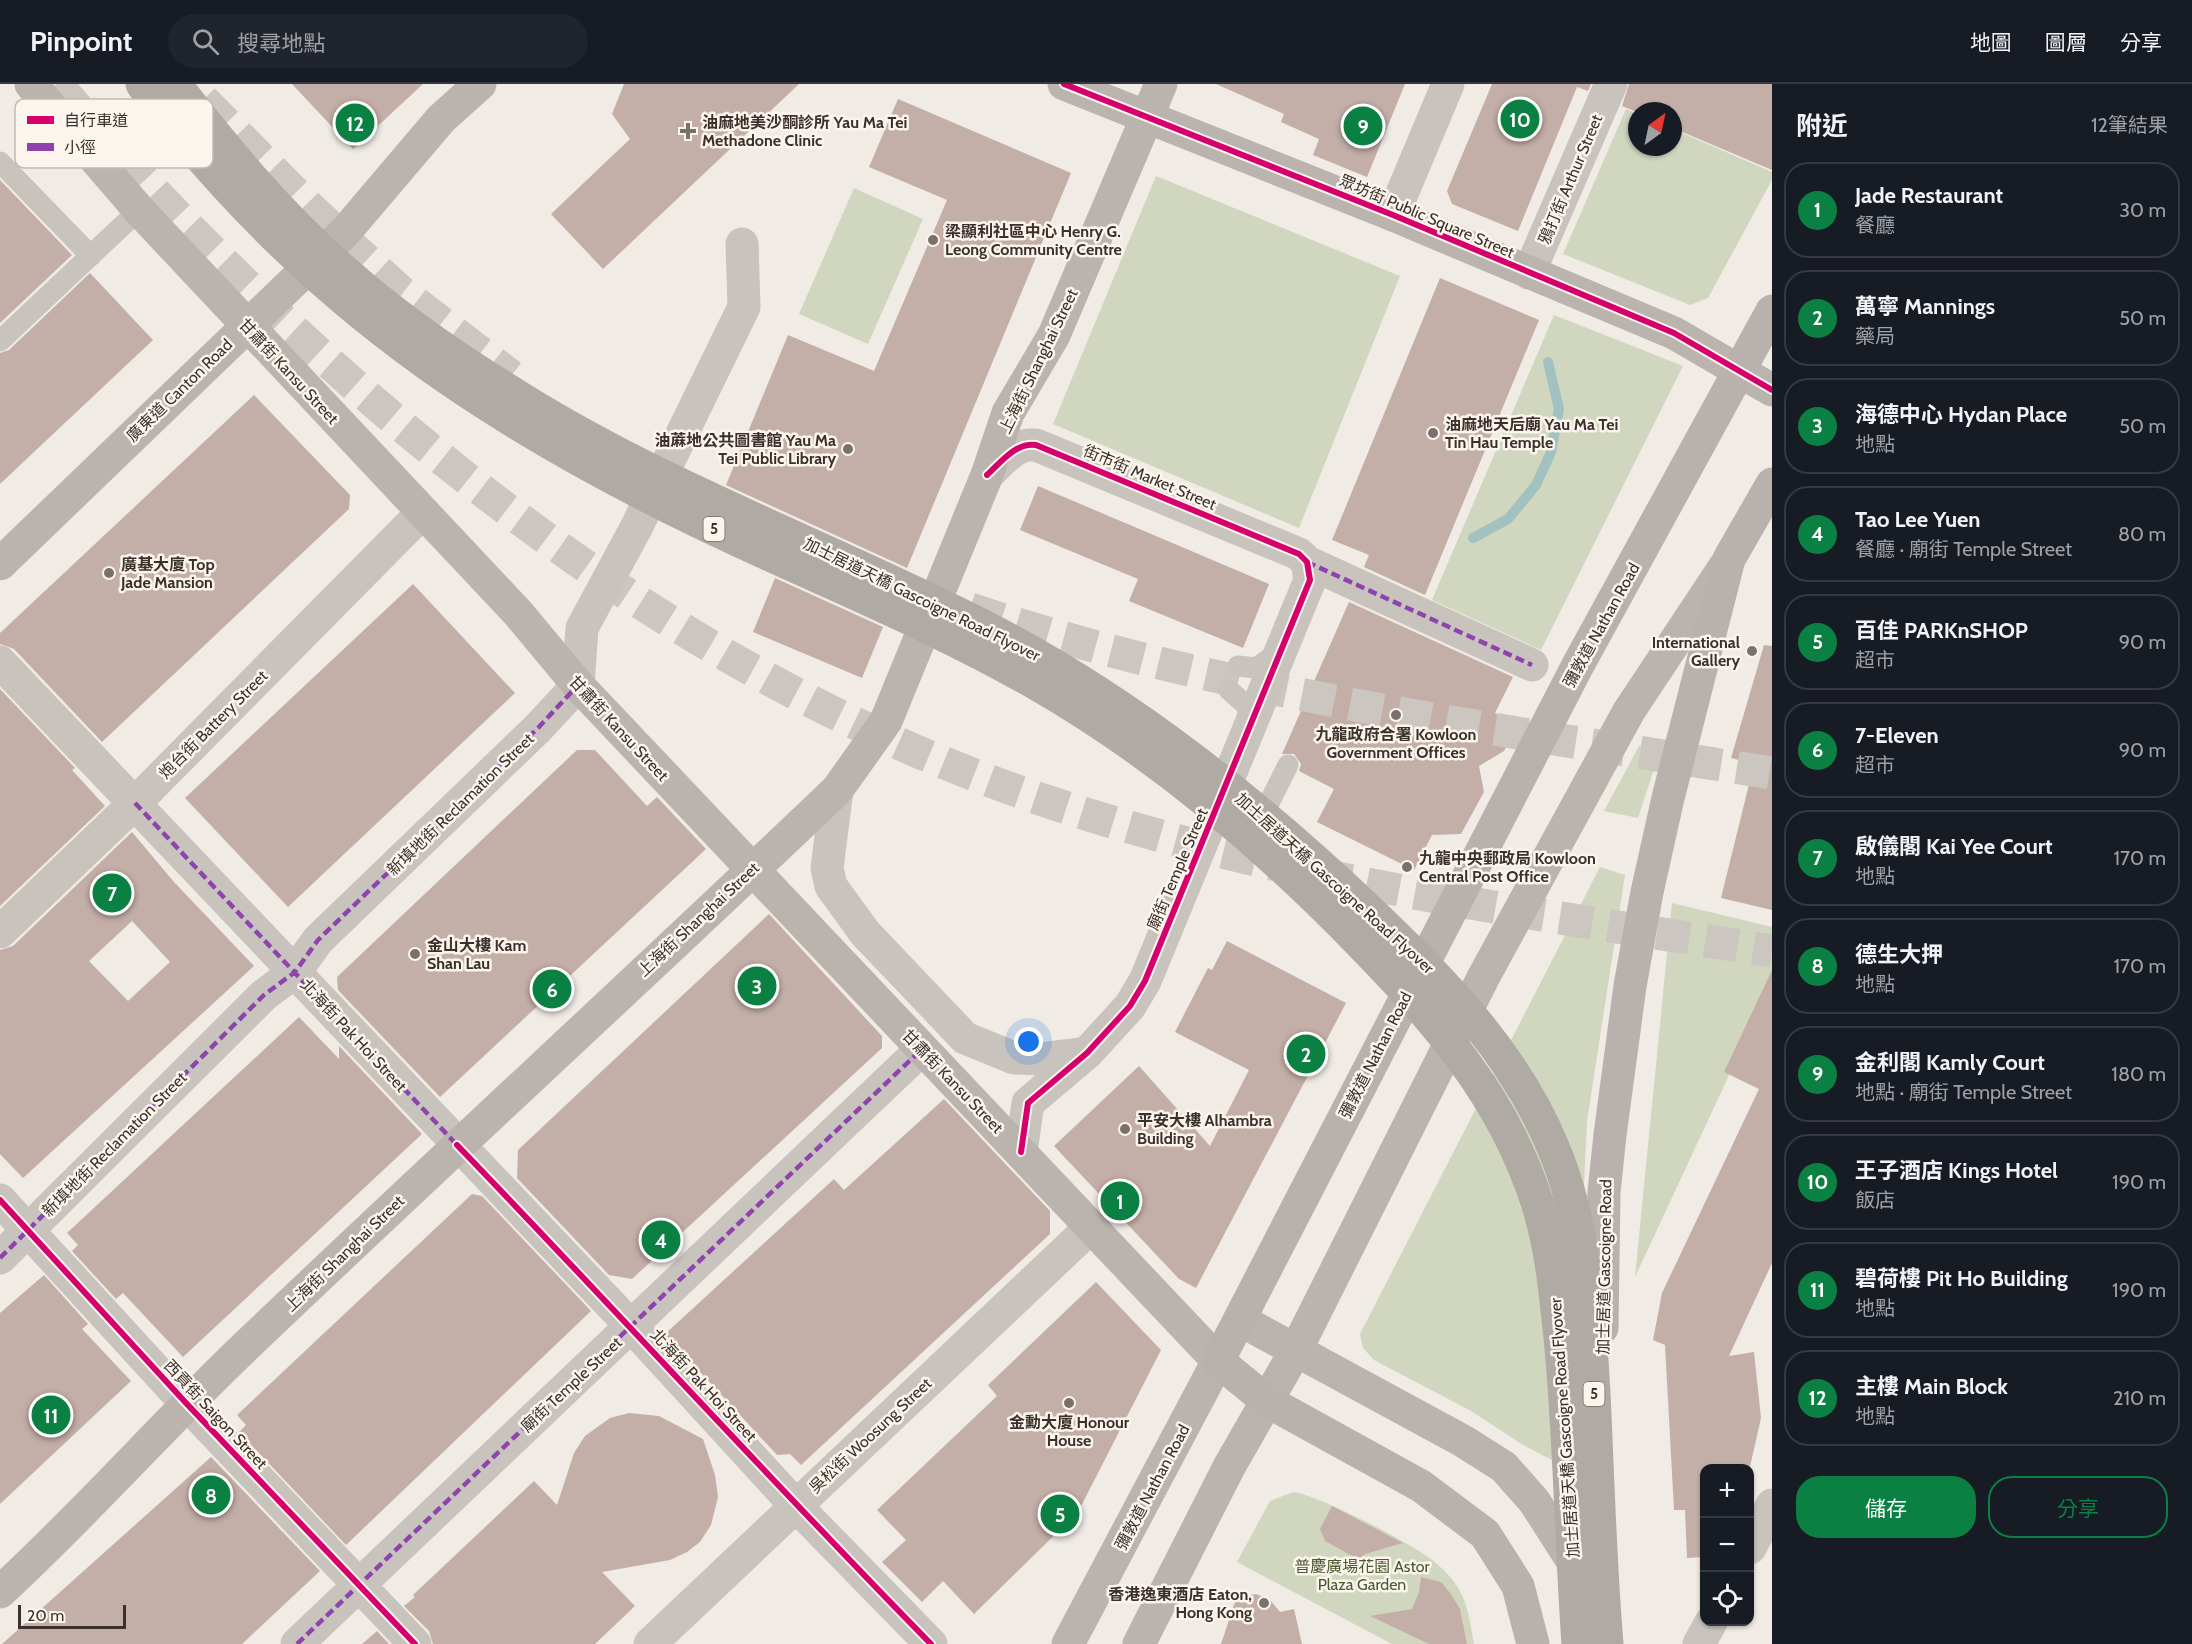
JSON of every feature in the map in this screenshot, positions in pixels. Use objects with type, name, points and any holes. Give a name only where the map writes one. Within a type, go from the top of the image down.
[{"type":"highway","name":"加士居道天橋 Gascoigne Road Flyover","points":[[142,84],[154,99]]},
{"type":"highway","name":"加士居道天橋 Gascoigne Road Flyover","points":[[175,84],[187,99]]},
{"type":"highway","name":"加士居道天橋 Gascoigne Road Flyover","points":[[213,133],[225,148],[335,262],[397,314],[456,357],[518,397],[631,461],[989,629],[1085,684],[1163,736],[1257,809],[1344,886],[1447,986],[1507,1059],[1531,1101],[1554,1149],[1577,1227],[1590,1323],[1608,1644]]},
{"type":"highway","name":"加士居道天橋 Gascoigne Road Flyover","points":[[209,168],[271,235],[327,287],[443,377],[507,418],[620,482],[976,652],[1093,718],[1152,758],[1240,828],[1331,913],[1422,1008],[1461,1054],[1493,1104],[1521,1160],[1538,1205],[1547,1243],[1564,1378],[1578,1644]]},
{"type":"main road","name":"甘肅街 Kansu Street","points":[[31,84],[44,99]]},
{"type":"main road","name":"廣東道 Canton Road","points":[[0,564],[345,232],[441,119],[480,84]]},
{"type":"main road","name":"眾坊街 Public Square Street","points":[[1064,84],[1393,215],[1674,333],[1772,390]]},
{"type":"main road","name":"上海街 Shanghai Street","points":[[0,1592],[62,1535],[186,1403],[457,1145],[837,790],[886,721],[987,475],[1008,413],[1054,335],[1161,84]]},
{"type":"main road","name":"甘肅街 Kansu Street","points":[[103,168],[139,210],[518,613],[578,685],[1218,1361]]},
{"type":"main road","name":"彌敦道 Nathan Road","points":[[1068,1644],[1240,1320],[1568,684],[1772,310]]},
{"type":"main road","points":[[1139,1644],[1229,1467],[1296,1350],[1484,976],[1629,711],[1729,559],[1772,484]]},
{"type":"main road","name":"加士居道 Gascoigne Road","points":[[1615,1644],[1603,1424],[1604,1192],[1617,1068],[1647,892],[1668,798],[1729,559]]},
{"type":"main road","points":[[1240,1320],[1463,1441],[1504,1467],[1534,1501],[1560,1538],[1583,1579],[1608,1644]]},
{"type":"main road","points":[[1218,1361],[1267,1401],[1421,1486],[1485,1534],[1518,1586],[1533,1644]]},
{"type":"street","points":[[1393,215],[1448,84]]},
{"type":"street","name":"鴉打街 Arthur Street","points":[[1529,273],[1611,84]]},
{"type":"street","points":[[578,685],[582,628],[636,528],[744,307],[742,244]]},
{"type":"street","name":"街市街 Market Street","points":[[987,475],[1025,443],[1036,445],[1299,554],[1307,562],[1532,665]]},
{"type":"street","name":"炮台街 Battery Street","points":[[0,932],[135,803],[423,512]]},
{"type":"street","name":"廟街 Temple Street","points":[[1021,1152],[1028,1104],[1087,1053],[1130,1006],[1145,981],[1310,580],[1307,562]]},
{"type":"street","name":"北海街 Pak Hoi Street","points":[[0,662],[632,1327],[796,1506],[931,1644]]},
{"type":"street","name":"新填地街 Reclamation Street","points":[[0,1258],[264,995],[295,972],[318,940],[538,728],[578,685]]},
{"type":"street","points":[[837,790],[827,868],[831,886],[865,933],[965,1038],[1014,1058],[1039,1059],[1087,1053]]},
{"type":"street","name":"廟街 Temple Street","points":[[297,1644],[922,1049]]},
{"type":"street","name":"西貢街 Saigon Street","points":[[0,1200],[186,1403],[415,1644]]},
{"type":"street","name":"吳松街 Woosung Street","points":[[650,1644],[1090,1227]]},
{"type":"street","points":[[1754,1539],[1772,1505]]},
{"type":"street","points":[[1699,1644],[1709,1626]]},
{"type":"lane","points":[[0,162],[91,256]]},
{"type":"lane","points":[[0,341],[139,210]]},
{"type":"lane","points":[[1238,666],[1257,668],[1282,650]]},
{"type":"lane","points":[[1228,689],[1246,706],[1250,725]]},
{"type":"lane","points":[[1215,815],[1235,823],[1259,814],[1271,800],[1288,765]]},
{"type":"green space","points":[[1626,109],[1628,110],[1628,156],[1682,156],[1682,133],[1772,172],[1772,180],[1708,298],[1690,305],[1563,254]]},
{"type":"green space","points":[[1156,176],[1400,276],[1299,528],[1053,424]]},
{"type":"green space","points":[[854,188],[923,219],[868,344],[799,314]]},
{"type":"green space","points":[[1554,315],[1683,366],[1541,650],[1432,600]]},
{"type":"green space","points":[[1648,742],[1653,743],[1659,754],[1638,818],[1604,811],[1639,746]]},
{"type":"green space","points":[[1600,867],[1625,875],[1587,1121],[1582,1228],[1552,1460],[1523,1445],[1471,1411],[1374,1360],[1363,1348],[1360,1334]]},
{"type":"green space","points":[[1672,903],[1772,927],[1772,983],[1635,1277]]},
{"type":"green space","name":"普慶廣場花園 Astor Plaza Garden","points":[[1293,1492],[1323,1502],[1366,1522],[1409,1545],[1436,1563],[1453,1580],[1463,1597],[1474,1644],[1392,1644],[1237,1562],[1270,1501]]},
{"type":"building","points":[[292,84],[423,84],[353,149]]},
{"type":"building","points":[[624,84],[799,84],[603,269],[551,214],[630,139],[612,114]]},
{"type":"building","points":[[1216,84],[1405,84],[1367,177],[1313,155],[1319,139],[1281,122],[1284,114]]},
{"type":"building","points":[[1492,84],[1591,84],[1588,91],[1577,87],[1518,231],[1452,204],[1447,191]]},
{"type":"building","points":[[1629,84],[1772,84],[1772,170],[1682,132],[1682,102],[1628,102],[1628,108],[1622,106]]},
{"type":"building","points":[[898,99],[1071,173],[907,568],[726,485],[788,335],[874,371],[947,200],[869,167]]},
{"type":"building","points":[[0,180],[72,255],[0,323]]},
{"type":"building","points":[[90,273],[153,340],[0,484],[0,353],[9,350]]},
{"type":"building","name":"油麻地天后廟 Yau Ma Tei Tin Hau Temple","points":[[1440,278],[1539,320],[1425,595],[1364,567],[1369,555],[1332,540]]},
{"type":"building","points":[[254,395],[350,495],[349,509],[102,742],[14,649],[0,644],[0,633]]},
{"type":"building","points":[[1038,486],[1269,584],[1243,648],[1129,601],[1138,579],[1020,530]]},
{"type":"building","points":[[775,578],[883,627],[862,678],[753,632]]},
{"type":"building","points":[[413,584],[515,693],[288,907],[185,798]]},
{"type":"building","name":"九龍政府合署 Kowloon Government Offices","points":[[1349,602],[1513,677],[1495,713],[1516,727],[1504,751],[1479,766],[1484,792],[1461,834],[1432,835],[1414,870],[1317,822],[1334,789],[1299,771],[1301,764],[1294,754],[1282,754]]},
{"type":"building","points":[[1764,645],[1772,646],[1772,910],[1721,898],[1754,764],[1731,758]]},
{"type":"building","points":[[0,689],[75,768],[72,770],[105,806],[0,906]]},
{"type":"building","points":[[577,750],[595,750],[647,806],[657,797],[706,849],[440,1097],[338,990],[337,977]]},
{"type":"building","points":[[132,832],[174,882],[254,966],[23,1178],[0,1154],[0,950],[13,946]],"holes":[[[132,921],[170,962],[128,1001],[89,961]]]},
{"type":"building","points":[[769,914],[882,1036],[882,1048],[632,1279],[609,1275],[517,1178],[518,1150]]},
{"type":"building","name":"平安大樓 Alhambra Building","points":[[1227,941],[1346,1003],[1196,1288],[1179,1279],[1054,1146],[1139,1066],[1210,1146],[1249,1070],[1175,1032],[1208,968],[1212,970]]},
{"type":"building","points":[[1772,970],[1772,1263],[1729,1356],[1754,1352],[1761,1418],[1751,1464],[1700,1464],[1700,1557],[1687,1558],[1685,1510],[1674,1510],[1665,1345],[1653,1340],[1662,1293],[1759,1089],[1724,1072]]},
{"type":"building","points":[[299,1017],[339,1059],[339,1046],[422,1134],[183,1357],[123,1293],[116,1299],[72,1251],[78,1245],[67,1233]]},
{"type":"building","points":[[944,1099],[1050,1211],[1050,1234],[801,1465],[790,1454],[777,1455],[665,1334],[834,1179],[844,1190]]},
{"type":"building","points":[[472,1194],[482,1196],[591,1311],[346,1545],[239,1432],[246,1425],[237,1415]]},
{"type":"building","points":[[44,1275],[88,1324],[82,1329],[131,1381],[0,1504],[0,1313]]},
{"type":"building","points":[[1096,1282],[1161,1350],[1078,1512],[974,1614],[943,1581],[922,1602],[882,1562],[906,1540],[877,1510],[997,1396],[988,1385]]},
{"type":"building","points":[[629,1413],[659,1416],[703,1439],[715,1475],[718,1497],[711,1525],[700,1542],[687,1552],[670,1560],[602,1572],[635,1606],[595,1644],[433,1644],[429,1631],[404,1606],[415,1597],[413,1595],[534,1481],[557,1505],[574,1453],[585,1436],[610,1418]]},
{"type":"building","points":[[211,1457],[320,1571],[242,1644],[2,1644]]},
{"type":"building","points":[[1332,1506],[1403,1543],[1365,1554],[1358,1559],[1325,1541],[1320,1529]]},
{"type":"building","points":[[1421,1577],[1441,1582],[1451,1594],[1460,1609],[1467,1644],[1429,1644],[1370,1616],[1412,1609],[1419,1592]]},
{"type":"building","name":"香港逸東酒店 Eaton, Hong Kong","points":[[1256,1594],[1270,1600],[1280,1612],[1294,1609],[1302,1644],[1221,1644],[1235,1602],[1241,1597]]},
{"type":"building","points":[[377,1631],[389,1644],[362,1644]]},
{"type":"waterway","points":[[1473,538],[1508,519],[1536,485],[1551,452],[1559,409],[1548,362]]},
{"type":"tunnel","points":[[56,84],[70,99]]},
{"type":"tunnel","points":[[213,110],[311,209],[400,291],[511,376]]},
{"type":"tunnel","points":[[133,168],[270,308],[386,412],[508,510],[635,599],[768,679],[907,747],[1052,803],[1229,854],[1409,892],[1772,951]]},
{"type":"tunnel","points":[[970,609],[1068,639],[1167,665],[1267,687],[1468,725],[1772,773]]},
{"type":"marked path","points":[[1307,562],[1532,665]]},
{"type":"marked path","points":[[0,1258],[264,995],[295,972],[318,940],[538,728],[578,685]]},
{"type":"marked path","points":[[135,803],[457,1145]]},
{"type":"marked path","points":[[297,1644],[922,1049]]},
{"type":"cycle path","points":[[1064,84],[1393,215],[1674,333],[1772,390]]},
{"type":"cycle path","points":[[987,475],[1015,450],[1036,445],[1299,554],[1307,562],[1310,580],[1145,981],[1130,1006],[1087,1053],[1028,1103],[1021,1152]]},
{"type":"cycle path","points":[[457,1145],[931,1644]]},
{"type":"cycle path","points":[[0,1200],[186,1403],[415,1644]]},
{"type":"place","name":"王子酒店 Kings Hotel","points":[[1520,119]]},
{"type":"place","name":"主樓 Main Block","points":[[355,123]]},
{"type":"place","name":"金利閣 Kamly Court","points":[[1363,126]]},
{"type":"place","name":"油麻地美沙酮診所 Yau Ma Tei Methadone Clinic","points":[[688,131]]},
{"type":"place","name":"梁顯利社區中心 Henry G. Leong Community Centre","points":[[933,240]]},
{"type":"place","name":"油麻地天后廟 Yau Ma Tei Tin Hau Temple","points":[[1433,433]]},
{"type":"place","name":"油蔴地公共圖書館 Yau Ma Tei Public Library","points":[[848,449]]},
{"type":"place","name":"廣基大廈 Top Jade Mansion","points":[[109,573]]},
{"type":"place","name":"International Gallery","points":[[1752,651]]},
{"type":"place","name":"九龍政府合署 Kowloon Government Offices","points":[[1396,715]]},
{"type":"place","name":"九龍中央郵政局 Kowloon Central Post Office","points":[[1407,867]]},
{"type":"place","name":"啟儀閣 Kai Yee Court","points":[[112,893]]},
{"type":"place","name":"金山大樓 Kam Shan Lau","points":[[415,954]]},
{"type":"place","name":"海德中心 Hydan Place","points":[[757,986]]},
{"type":"place","name":"7-Eleven","points":[[552,989]]},
{"type":"place","name":"萬寧 Mannings","points":[[1306,1054]]},
{"type":"place","name":"平安大樓 Alhambra Building","points":[[1125,1129]]},
{"type":"place","name":"Jade Restaurant","points":[[1120,1201]]},
{"type":"place","name":"Tao Lee Yuen","points":[[661,1240]]},
{"type":"place","name":"金勳大廈 Honour House","points":[[1069,1403]]},
{"type":"place","name":"碧荷樓 Pit Ho Building","points":[[51,1415]]},
{"type":"place","name":"德生大押","points":[[211,1495]]},
{"type":"place","name":"百佳 PARKnSHOP","points":[[1060,1514]]},
{"type":"place","name":"香港逸東酒店 Eaton, Hong Kong","points":[[1264,1603]]}]
